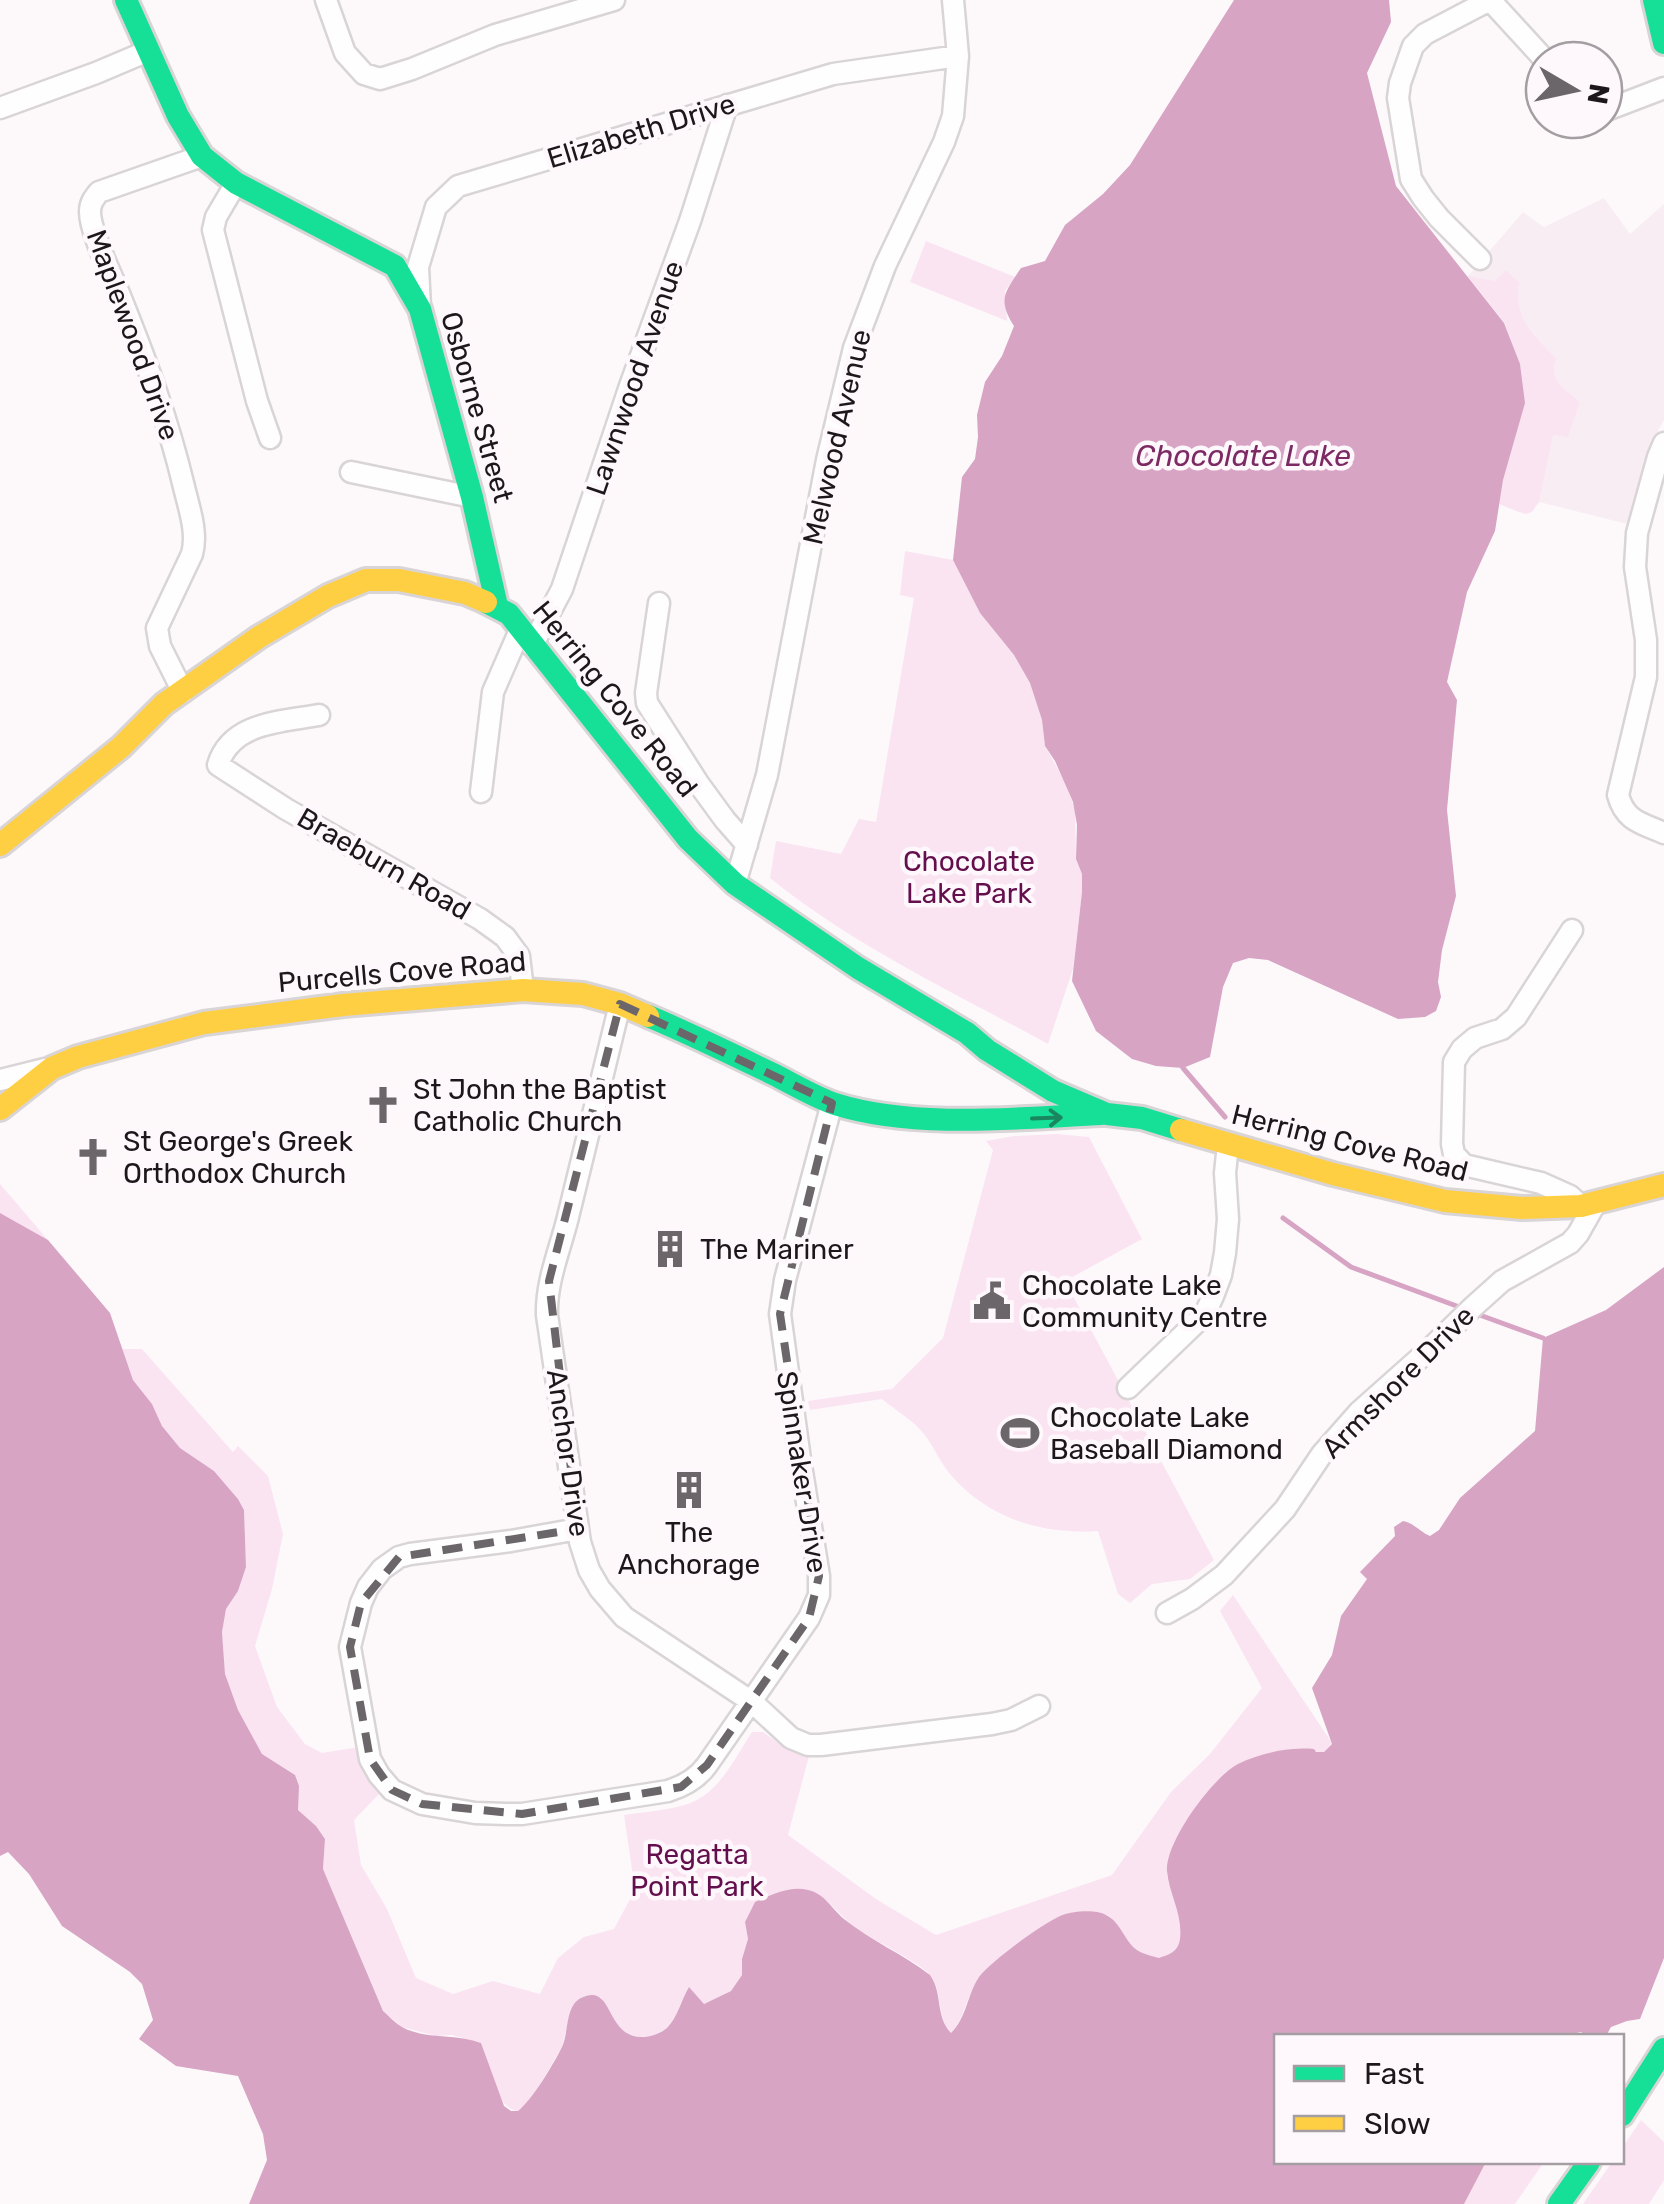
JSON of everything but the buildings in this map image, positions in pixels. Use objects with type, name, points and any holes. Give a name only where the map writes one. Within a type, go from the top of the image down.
[{"type":"main road","name":"Osborne Street","points":[[126,0],[178,116],[202,156],[236,184],[395,266],[420,309],[472,497],[497,606]]},
{"type":"main road","points":[[1654,0],[1663,32]]},
{"type":"main road","name":"Herring Cove Road","points":[[0,845],[121,747],[164,704],[275,627],[328,596],[366,580],[399,580],[465,592],[508,614],[688,839],[735,884],[858,968],[967,1033],[996,1037],[1065,1097],[1107,1114],[1142,1118],[1333,1174],[1445,1201],[1522,1208],[1588,1205],[1664,1184]]},
{"type":"main road","name":"Purcells Cove Road","points":[[0,1109],[52,1068],[78,1057],[204,1023],[348,1005],[522,990],[583,994],[620,1004],[832,1102],[872,1113],[1007,1119],[1107,1114]]},
{"type":"main road","points":[[986,1117],[1013,1101],[1036,1071]]},
{"type":"main road","name":"Herring Cove Road","points":[[1036,1071],[1108,1097],[1142,1118]]},
{"type":"main road","points":[[1624,2112],[1664,2049]]},
{"type":"main road","points":[[1559,2204],[1588,2164]]},
{"type":"street","points":[[326,0],[345,52],[364,74],[380,80],[495,36],[614,0]]},
{"type":"street","name":"Melwood Avenue","points":[[735,884],[768,775],[828,460],[854,348],[885,266],[953,116],[958,56],[953,0]]},
{"type":"street","points":[[1480,260],[1439,218],[1412,179],[1398,98],[1400,84],[1413,46],[1425,34],[1490,0],[1527,40]]},
{"type":"street","points":[[0,108],[148,51]]},
{"type":"street","name":"Elizabeth Drive","points":[[420,309],[418,267],[436,208],[458,186],[833,74],[958,56]]},
{"type":"street","points":[[1624,103],[1664,88]]},
{"type":"street","name":"Lawnwood Avenue","points":[[481,792],[493,692],[562,589],[727,105]]},
{"type":"street","name":"Maplewood Drive","points":[[184,692],[160,646],[157,628],[192,554],[192,522],[168,423],[90,212],[100,192],[202,156]]},
{"type":"street","points":[[236,184],[216,217],[214,230],[256,401],[270,438]]},
{"type":"street","points":[[1664,443],[1636,533],[1635,567],[1646,640],[1646,676],[1618,794],[1630,818],[1664,832]]},
{"type":"street","points":[[351,472],[472,497]]},
{"type":"street","points":[[660,603],[648,703],[698,784],[747,845]]},
{"type":"street","name":"Braeburn Road","points":[[319,715],[244,730],[218,765],[480,919],[505,938],[519,956],[522,990]]},
{"type":"street","points":[[1572,930],[1516,1017],[1502,1030],[1474,1038],[1454,1062],[1452,1144],[1454,1154],[1464,1165],[1541,1183],[1588,1205]]},
{"type":"street","name":"Anchor Drive","points":[[620,1004],[547,1298],[578,1529],[583,1556],[600,1589],[618,1612],[752,1702],[799,1742],[816,1745],[992,1724],[1039,1706]]},
{"type":"street","points":[[0,1080],[52,1068]]},
{"type":"street","name":"Spinnaker Drive","points":[[578,1529],[410,1554],[390,1563],[373,1579],[361,1604],[350,1648],[367,1748],[375,1769],[401,1796],[422,1804],[475,1813],[522,1814],[668,1791],[690,1782],[703,1771],[810,1618],[819,1595],[819,1576],[780,1314],[832,1102]]},
{"type":"street","points":[[1128,1388],[1205,1314],[1213,1296],[1225,1253],[1228,1144]]},
{"type":"street","name":"Armshore Drive","points":[[1166,1613],[1224,1575],[1284,1508],[1322,1454],[1359,1412],[1467,1313],[1502,1281],[1570,1243],[1578,1234],[1588,1205]]},
{"type":"highlighted area","points":[[620,1004],[832,1103],[780,1314],[819,1576],[809,1618],[707,1765],[681,1787],[522,1814],[422,1804],[392,1790],[370,1759],[350,1647],[361,1603],[399,1557],[578,1529],[549,1281]]},
{"type":"shaded area","points":[[1604,198],[1630,234],[1664,204],[1664,420],[1631,525],[1539,502],[1499,504],[1503,480],[1468,276],[1523,212],[1544,227]]},
{"type":"green space","points":[[926,241],[1015,277],[1005,291],[1007,321],[910,282]]},
{"type":"green space","points":[[1506,270],[1519,282],[1519,306],[1527,325],[1556,358],[1556,379],[1580,402],[1568,437],[1553,435],[1539,502],[1526,514],[1499,504],[1525,403],[1520,364],[1505,323],[1468,276],[1495,281]]},
{"type":"green space","name":"Chocolate Lake Park","points":[[905,551],[953,560],[980,613],[1014,655],[1030,683],[1042,720],[1045,746],[1075,810],[1076,859],[1082,874],[1082,892],[1073,969],[1048,1044],[870,947],[770,878],[776,841],[841,854],[859,819],[876,822],[914,598],[900,595]]},
{"type":"green space","points":[[1057,1134],[1089,1137],[1142,1239],[1065,1281],[1214,1560],[1190,1579],[1152,1584],[1130,1603],[1118,1594],[1098,1531],[1036,1526],[981,1502],[950,1474],[920,1429],[882,1399],[810,1410],[808,1401],[892,1389],[943,1338],[993,1150],[986,1141]]},
{"type":"green space","points":[[0,1184],[48,1240],[0,1213]]},
{"type":"green space","name":"Regatta Point Park","points":[[122,1349],[142,1349],[233,1452],[238,1446],[268,1476],[283,1534],[255,1646],[277,1707],[305,1744],[322,1753],[359,1747],[366,1772],[380,1793],[354,1820],[361,1865],[387,1909],[416,1978],[453,1994],[493,1981],[540,1994],[558,1958],[584,1937],[614,1929],[635,1890],[624,1815],[681,1806],[705,1795],[723,1777],[752,1732],[763,1732],[782,1746],[809,1756],[788,1835],[876,1899],[936,1935],[1112,1875],[1171,1792],[1210,1754],[1262,1688],[1220,1611],[1233,1595],[1332,1743],[1324,1752],[1293,1749],[1248,1761],[1216,1783],[1168,1867],[1182,1935],[1174,1952],[1159,1959],[1133,1947],[1107,1915],[1065,1914],[1026,1938],[987,1971],[951,2033],[943,2019],[934,1982],[925,1970],[857,1929],[819,1896],[799,1890],[785,1891],[755,1902],[745,1922],[748,1939],[742,1975],[731,1991],[704,2004],[689,1987],[673,2020],[661,2032],[644,2037],[628,2034],[617,2025],[601,1997],[571,2008],[562,2047],[530,2101],[518,2111],[503,2102],[498,2093],[481,2043],[402,2027],[383,2011],[323,1869],[325,1839],[298,1810],[295,1775],[262,1754],[238,1710],[225,1674],[222,1632],[226,1609],[238,1591],[246,1567],[244,1510],[214,1471],[180,1448],[162,1426],[152,1404],[133,1380]]},
{"type":"green space","points":[[1641,2120],[1664,2142],[1664,2180],[1649,2204],[1583,2204],[1611,2164],[1624,2164],[1624,2145]]},
{"type":"green space","points":[[1485,2164],[1543,2164],[1515,2204],[1464,2204]]},
{"type":"water","name":"Chocolate Lake","points":[[1234,0],[1389,0],[1391,22],[1367,73],[1396,186],[1504,323],[1520,364],[1525,403],[1503,480],[1495,531],[1467,592],[1447,682],[1457,700],[1447,810],[1456,896],[1442,950],[1438,982],[1441,997],[1436,1011],[1425,1017],[1398,1019],[1268,960],[1249,958],[1233,963],[1223,987],[1210,1057],[1183,1068],[1132,1059],[1096,1031],[1072,981],[1082,892],[1073,802],[1045,746],[1042,720],[1030,683],[1014,655],[980,613],[953,560],[962,477],[975,459],[977,415],[985,382],[1002,356],[1014,326],[1006,309],[1007,290],[1021,268],[1045,261],[1065,225],[1130,165]]},
{"type":"water","points":[[0,1213],[48,1240],[110,1313],[133,1380],[152,1404],[162,1426],[180,1448],[214,1471],[238,1499],[244,1510],[246,1567],[238,1591],[226,1609],[222,1632],[225,1674],[238,1710],[262,1754],[295,1775],[299,1786],[298,1810],[325,1839],[323,1869],[383,2011],[411,2031],[481,2043],[504,2106],[511,2111],[518,2111],[536,2091],[562,2047],[570,2013],[581,1998],[600,1997],[622,2030],[632,2035],[660,2033],[674,2019],[689,1987],[704,2004],[731,1991],[742,1975],[748,1939],[745,1922],[755,1902],[788,1890],[819,1894],[854,1927],[930,1975],[951,2033],[985,1970],[1060,1916],[1083,1911],[1102,1913],[1115,1922],[1139,1951],[1159,1958],[1173,1952],[1180,1930],[1168,1880],[1168,1859],[1182,1828],[1204,1796],[1228,1771],[1247,1760],[1285,1750],[1324,1752],[1332,1744],[1312,1688],[1332,1655],[1341,1616],[1367,1579],[1360,1572],[1395,1536],[1394,1527],[1403,1521],[1430,1536],[1439,1530],[1460,1498],[1535,1431],[1543,1338],[1606,1310],[1664,1267],[1664,1958],[1640,2019],[1611,2027],[1607,2034],[1274,2034],[1274,2164],[1485,2164],[1464,2204],[249,2204],[267,2160],[263,2134],[238,2076],[176,2066],[139,2039],[153,2020],[142,1984],[62,1926],[29,1874],[8,1852],[0,1856]]},
{"type":"waterway","points":[[1183,1068],[1225,1117]]},
{"type":"waterway","points":[[1283,1218],[1351,1267],[1462,1308]]},
{"type":"waterway","points":[[1477,1314],[1543,1338]]},
{"type":"traffic: fast","points":[[126,0],[178,116],[202,156],[236,183],[395,266],[420,309],[472,497],[497,606]]},
{"type":"traffic: fast","points":[[1654,0],[1664,43]]},
{"type":"traffic: fast","points":[[486,602],[509,614],[688,839],[735,884],[858,968],[967,1033],[1053,1091],[1107,1114],[1142,1118],[1181,1130]]},
{"type":"traffic: fast","points":[[648,1016],[819,1098],[866,1112],[967,1120],[1101,1114]]},
{"type":"traffic: fast","points":[[1624,2112],[1664,2049]]},
{"type":"traffic: fast","points":[[1559,2204],[1588,2164]]},
{"type":"traffic: slow","points":[[0,845],[121,747],[164,704],[259,637],[328,596],[366,580],[399,580],[465,593],[486,602]]},
{"type":"traffic: slow","points":[[0,1109],[52,1068],[78,1057],[204,1023],[343,1005],[523,990],[583,994],[648,1016]]},
{"type":"traffic: slow","points":[[1181,1130],[1333,1174],[1445,1201],[1522,1208],[1581,1206],[1664,1185]]},
{"type":"place","name":"St John the Baptist Catholic Church","points":[[383,1105]]},
{"type":"place","name":"St George's Greek Orthodox Church","points":[[93,1157]]},
{"type":"place","name":"The Mariner","points":[[670,1249]]},
{"type":"place","name":"Chocolate Lake Community Centre","points":[[992,1301]]},
{"type":"place","name":"Chocolate Lake Baseball Diamond","points":[[1020,1433]]},
{"type":"place","name":"The Anchorage","points":[[689,1490]]}]
